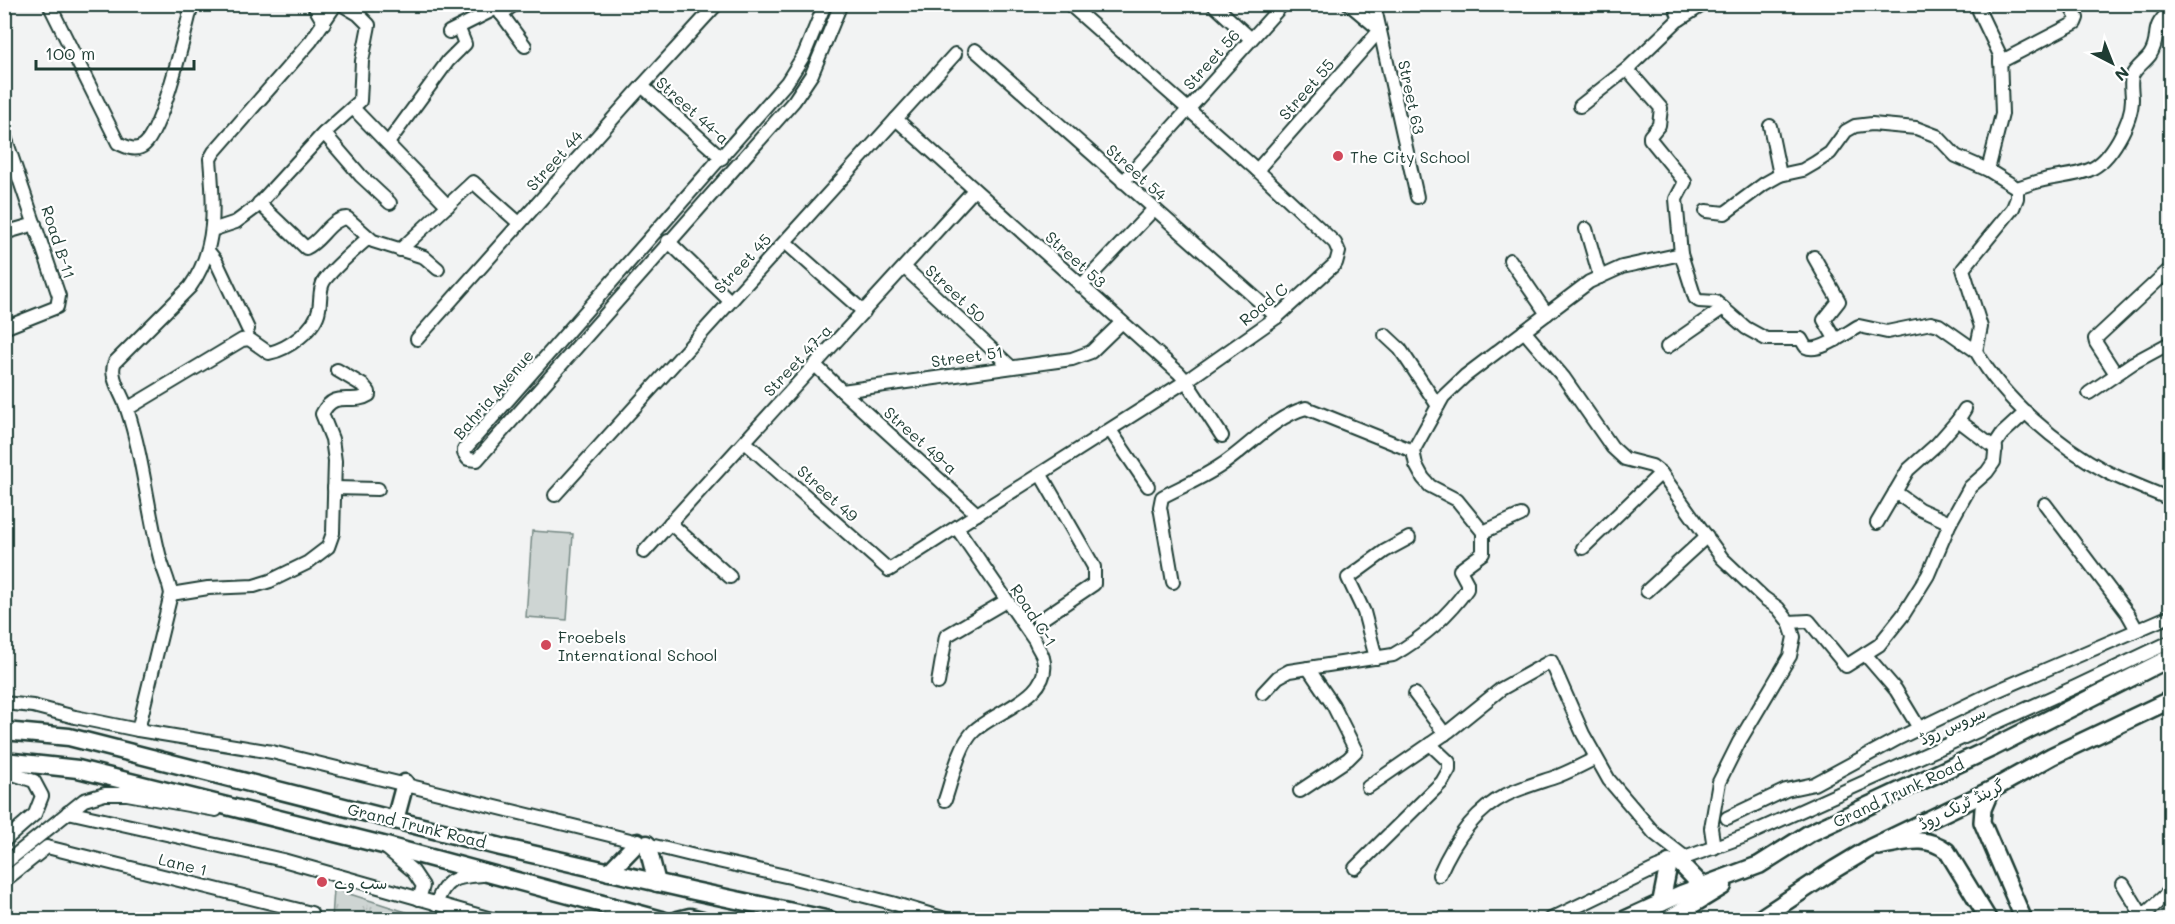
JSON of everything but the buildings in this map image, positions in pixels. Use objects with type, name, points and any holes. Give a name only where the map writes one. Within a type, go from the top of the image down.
[{"type":"highway","name":"Grand Trunk Road","points":[[1624,920],[1702,886],[1759,865],[1810,833],[1994,747],[2170,658]]},
{"type":"highway","name":"گرینڈ ٹرنک روڈ","points":[[1758,920],[1870,848],[1991,790],[2052,756],[2170,700]]},
{"type":"highway","name":"Grand Trunk Road","points":[[4,731],[69,737],[609,872],[830,920]]},
{"type":"highway","name":"Grand Trunk Road","points":[[4,761],[78,769],[383,845],[662,920]]},
{"type":"highway","points":[[395,820],[405,783]]},
{"type":"highway","points":[[609,872],[643,843],[657,883]]},
{"type":"highway","points":[[1661,903],[1678,861],[1702,886]]},
{"type":"highway","points":[[1667,920],[1759,865]]},
{"type":"highway","points":[[694,891],[709,902],[775,920]]},
{"type":"highway","points":[[678,920],[690,917],[702,920]]},
{"type":"main road","points":[[1991,790],[1983,809],[1982,822],[2024,920]]},
{"type":"main road","points":[[1870,848],[1920,840],[1940,845],[1947,851],[1989,920]]},
{"type":"street","points":[[49,4],[118,143],[127,148],[136,149],[144,146],[153,133],[178,61],[192,4]]},
{"type":"street","points":[[313,4],[324,23]]},
{"type":"street","points":[[138,730],[171,594],[159,556],[141,456],[112,367],[190,287],[200,273],[212,230],[210,159],[222,141],[311,41],[336,4]]},
{"type":"street","points":[[212,230],[241,219],[260,203],[324,134],[360,100],[362,61],[369,25],[358,14],[341,4]]},
{"type":"street","points":[[501,14],[515,4]]},
{"type":"street","name":"Street 44","points":[[417,339],[717,4]]},
{"type":"street","name":"Bahria Avenue","points":[[825,4],[804,55],[787,82],[464,450],[468,459],[477,460],[794,101],[812,74],[839,8]]},
{"type":"street","name":"Road C","points":[[889,570],[1186,381],[1277,317],[1336,263],[1339,252],[1335,243],[1257,170],[1069,4]]},
{"type":"street","points":[[1213,4],[1251,39]]},
{"type":"street","name":"Street 56","points":[[1123,182],[1282,4]]},
{"type":"street","points":[[1349,4],[1380,30]]},
{"type":"street","name":"Street 63","points":[[1374,4],[1417,197]]},
{"type":"street","points":[[1674,4],[1680,19]]},
{"type":"street","points":[[1580,106],[1627,69],[1680,19],[1704,4]]},
{"type":"street","points":[[1981,4],[1979,11],[2000,55],[2002,114],[1988,170]]},
{"type":"street","points":[[2000,62],[2074,23],[2077,18],[2069,4]]},
{"type":"street","points":[[388,143],[448,61],[465,44],[454,31],[497,8],[525,46]]},
{"type":"street","points":[[1706,212],[1725,213],[1732,210],[1747,195],[1780,175],[1803,170],[1815,164],[1830,153],[1846,130],[1855,126],[1872,124],[1916,128],[1937,136],[1956,156],[1988,170],[2017,188],[2091,170],[2110,153],[2120,139],[2132,100],[2133,75],[2150,55],[2155,42],[2155,30],[2160,20],[2170,11]]},
{"type":"street","name":"Street 55","points":[[1257,170],[1380,30]]},
{"type":"street","name":"Street 54","points":[[975,50],[1277,317]]},
{"type":"street","name":"Street 45","points":[[555,495],[955,54]]},
{"type":"street","points":[[1627,69],[1661,108],[1659,125],[1650,139],[1685,182],[1676,199],[1681,254],[1695,298],[1699,301],[1716,302],[1746,328],[1766,339],[1801,339],[1809,348],[1836,340],[1859,326],[1887,332],[1931,323],[1940,325],[1976,351],[1985,366],[2016,404],[2079,456],[2109,473],[2170,499]]},
{"type":"street","name":"Street 44-a","points":[[642,86],[722,158]]},
{"type":"street","points":[[353,108],[447,206]]},
{"type":"street","name":"Street 53","points":[[896,119],[1186,381],[1222,436]]},
{"type":"street","points":[[1770,126],[1780,175]]},
{"type":"street","points":[[324,134],[361,176],[390,203]]},
{"type":"street","name":"Road B-11","points":[[4,328],[57,307],[59,296],[6,140]]},
{"type":"street","points":[[400,250],[473,182],[519,223]]},
{"type":"street","points":[[1976,351],[1981,327],[1963,269],[2013,208],[2017,198],[2017,188]]},
{"type":"street","name":"Street 47-a","points":[[644,552],[974,190]]},
{"type":"street","points":[[260,203],[306,248],[314,244],[338,219],[347,218],[368,238],[424,257],[438,269]]},
{"type":"street","points":[[1081,286],[1154,209]]},
{"type":"street","points":[[4,233],[35,224]]},
{"type":"street","points":[[1586,229],[1600,277]]},
{"type":"street","points":[[127,409],[242,340],[249,339],[263,351],[269,353],[284,348],[313,325],[320,308],[324,281],[368,238]]},
{"type":"street","points":[[668,241],[730,301]]},
{"type":"street","points":[[785,242],[864,312]]},
{"type":"street","points":[[208,251],[216,261],[248,328]]},
{"type":"street","points":[[1263,693],[1278,677],[1289,671],[1393,655],[1438,622],[1468,586],[1460,570],[1483,553],[1483,532],[1456,500],[1430,486],[1416,465],[1413,451],[1443,398],[1465,376],[1589,282],[1622,267],[1681,254]]},
{"type":"street","points":[[1814,257],[1839,301],[1824,320],[1836,340]]},
{"type":"street","points":[[1510,260],[1546,314]]},
{"type":"street","name":"Street 50","points":[[905,268],[1010,366]]},
{"type":"street","points":[[2115,374],[2095,339],[2170,269]]},
{"type":"street","points":[[1666,347],[1723,308]]},
{"type":"street","name":"Street 51","points":[[842,391],[1072,359],[1090,352],[1122,322]]},
{"type":"street","points":[[1524,331],[1564,378],[1612,447],[1625,459],[1652,466],[1661,473],[1722,558],[1764,598],[1778,608],[1789,622],[1794,637],[1790,656],[1739,742],[1719,782],[1712,828],[1714,848]]},
{"type":"street","points":[[1385,335],[1400,349],[1438,406]]},
{"type":"street","points":[[2089,393],[2115,374],[2170,344]]},
{"type":"street","points":[[815,364],[842,391]]},
{"type":"street","points":[[171,594],[208,588],[254,586],[283,576],[328,547],[333,533],[334,445],[322,414],[325,408],[335,400],[365,398],[369,395],[364,386],[337,370]]},
{"type":"street","name":"Street 49-a","points":[[842,391],[977,514]]},
{"type":"street","points":[[1173,582],[1160,507],[1162,498],[1221,466],[1260,435],[1297,411],[1306,408],[1413,451]]},
{"type":"street","points":[[1877,523],[1908,470],[1937,444],[1965,409]]},
{"type":"street","points":[[1789,622],[1809,621],[1846,666],[1879,645],[1929,575],[1950,523],[1971,487],[1994,462],[1996,443],[2002,434],[2026,412]]},
{"type":"street","points":[[1958,420],[1996,450]]},
{"type":"street","points":[[1110,429],[1148,486]]},
{"type":"street","name":"Street 49","points":[[745,441],[889,570]]},
{"type":"street","points":[[1583,548],[1661,473]]},
{"type":"street","points":[[1039,621],[1094,584],[1095,567],[1041,475]]},
{"type":"street","points":[[334,488],[378,489]]},
{"type":"street","points":[[1895,492],[1919,509],[1950,523]]},
{"type":"street","points":[[2045,504],[2128,614],[2137,630]]},
{"type":"street","points":[[1483,532],[1521,515]]},
{"type":"street","points":[[670,523],[730,577]]},
{"type":"street","name":"Road C-1","points":[[945,800],[966,741],[974,730],[1017,704],[1036,688],[1045,673],[1043,658],[1035,641],[957,528]]},
{"type":"street","points":[[1647,591],[1707,536]]},
{"type":"street","points":[[1376,658],[1364,612],[1348,578],[1385,551],[1409,538]]},
{"type":"street","points":[[938,683],[946,636],[1006,601]]},
{"type":"street","points":[[1727,818],[1786,790],[1814,784],[1919,728],[1994,692],[2170,616]]},
{"type":"street","name":"سروس روڈ","points":[[1548,920],[1678,861],[1745,836],[2170,642]]},
{"type":"street","points":[[1866,654],[1896,690],[1919,728]]},
{"type":"street","points":[[1368,787],[1445,734],[1501,689],[1551,661],[1582,734],[1609,780],[1678,861]]},
{"type":"street","points":[[1300,791],[1356,751],[1333,705],[1308,668]]},
{"type":"street","points":[[1415,694],[1445,734]]},
{"type":"street","points":[[4,703],[33,706],[138,730],[272,752],[847,891],[949,920]]},
{"type":"street","points":[[1356,868],[1442,782],[1449,770],[1449,762],[1430,744]]},
{"type":"street","points":[[1439,875],[1451,849],[1483,810],[1505,795],[1560,775],[1596,758]]},
{"type":"street","points":[[4,771],[34,781],[42,796],[35,814],[4,841]]},
{"type":"street","points":[[4,864],[84,800],[105,794],[127,794],[205,809],[253,813]]},
{"type":"street","points":[[68,812],[283,860],[495,920]]},
{"type":"street","points":[[383,845],[413,871],[423,886],[419,899]]},
{"type":"street","name":"Lane 1","points":[[4,881],[47,847],[311,916]]},
{"type":"street","points":[[436,903],[442,887],[452,880],[489,874]]},
{"type":"street","points":[[2123,884],[2144,918],[2170,891]]},
{"type":"green space","points":[[532,531],[573,534],[567,620],[526,617]]},
{"type":"green space","points":[[334,889],[428,919],[332,919]]},
{"type":"place","name":"The City School","points":[[1338,156]]},
{"type":"place","name":"Froebels International School","points":[[546,645]]},
{"type":"place","name":"سب وے","points":[[322,882]]}]
